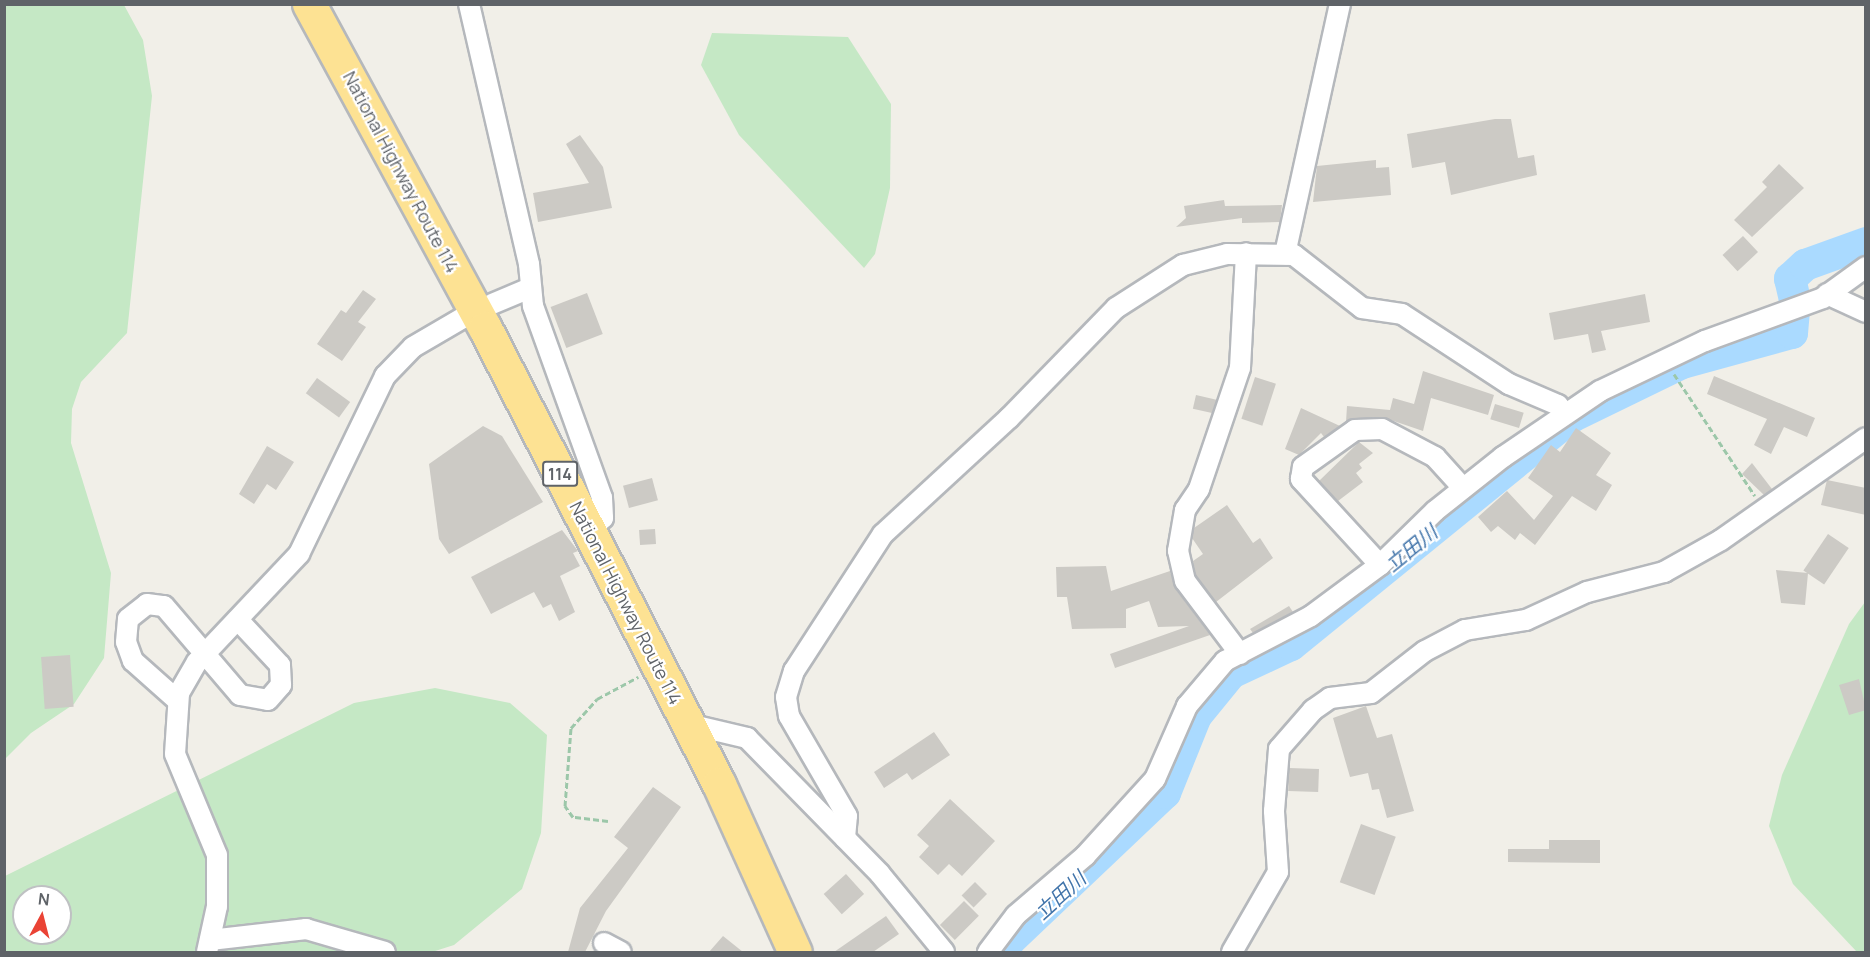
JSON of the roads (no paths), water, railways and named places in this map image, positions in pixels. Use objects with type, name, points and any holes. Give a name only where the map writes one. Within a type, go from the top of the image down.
[{"type":"highway","name":"National Highway Route 114","points":[[309,4],[589,530],[688,724],[795,952]]},
{"type":"street","points":[[469,4],[545,350],[588,449],[602,498],[603,518],[589,530]]},
{"type":"street","points":[[1285,254],[1340,4]]},
{"type":"street","points":[[1240,654],[1185,581],[1178,551],[1185,510],[1199,489],[1240,368],[1246,253]]},
{"type":"street","points":[[845,838],[847,816],[789,716],[786,697],[794,671],[872,549],[1116,308],[1183,265],[1204,256],[1246,253],[1285,254],[1303,259],[1362,308],[1402,314],[1509,384],[1558,405],[1564,414]]},
{"type":"street","points":[[988,952],[1016,915],[1085,856],[1155,779],[1197,690],[1225,661],[1278,638],[1380,565],[1463,488],[1564,414],[1665,360],[1827,294],[1866,267]]},
{"type":"street","points":[[492,304],[530,288]]},
{"type":"street","points":[[1827,294],[1866,312]]},
{"type":"street","points":[[385,952],[306,929],[208,946],[217,855],[175,754],[177,700],[207,652],[282,577],[314,531],[385,376],[413,347],[461,319]]},
{"type":"street","points":[[1380,565],[1301,479],[1303,467],[1355,430],[1382,429],[1435,457],[1463,488]]},
{"type":"street","points":[[1232,952],[1278,872],[1274,811],[1279,749],[1313,710],[1330,698],[1371,693],[1425,651],[1465,630],[1526,620],[1587,592],[1664,572],[1763,510],[1866,438]]},
{"type":"street","points":[[177,700],[133,661],[126,642],[128,619],[147,604],[164,606],[207,652],[240,695],[260,701],[274,696],[281,685],[280,665],[238,620]]},
{"type":"street","points":[[688,724],[747,738],[845,838],[944,952]]},
{"type":"street","points":[[603,944],[621,952]]},
{"type":"waterway","name":"立田川","points":[[1004,952],[1009,941],[1165,793],[1196,716],[1231,673],[1291,645],[1573,416],[1682,363],[1792,333],[1795,300],[1790,279],[1805,265],[1866,243]]}]
